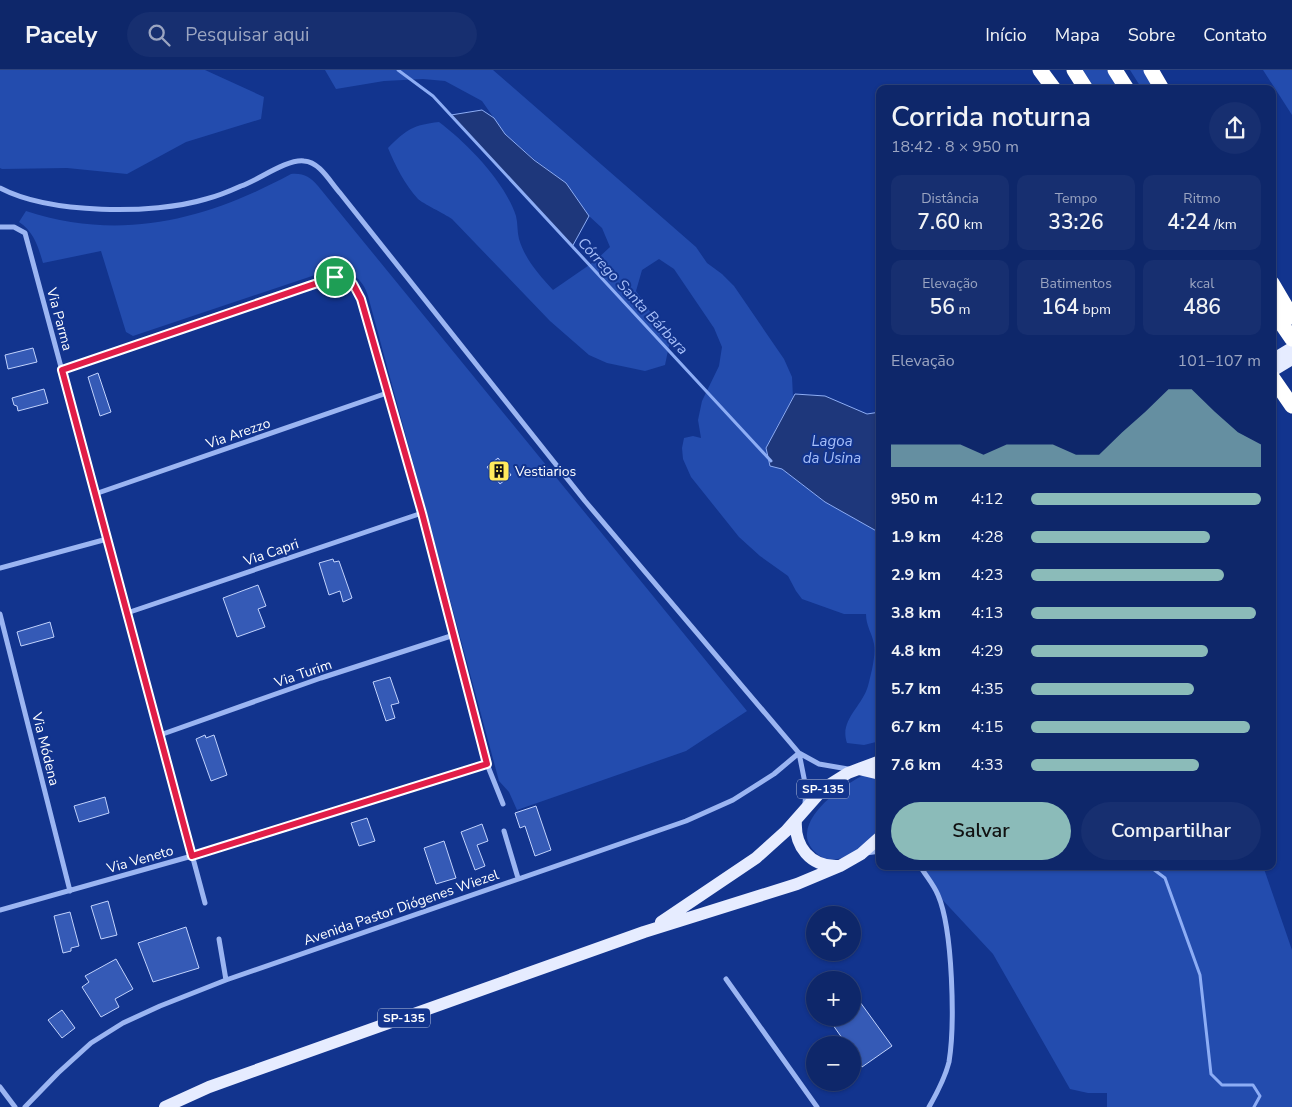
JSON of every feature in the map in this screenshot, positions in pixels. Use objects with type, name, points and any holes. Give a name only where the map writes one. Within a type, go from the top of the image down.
[{"type":"highway","points":[[1040,70],[1051,85]]},
{"type":"highway","points":[[1074,70],[1083,85]]},
{"type":"highway","points":[[1115,70],[1124,85]]},
{"type":"highway","points":[[1151,70],[1160,85]]},
{"type":"highway","points":[[1276,294],[1292,339]]},
{"type":"highway","points":[[1276,383],[1292,406]]},
{"type":"main road","points":[[1276,358],[1292,348]]},
{"type":"main road","points":[[1276,369],[1292,359]]},
{"type":"main road","name":"SP-135","points":[[644,932],[687,906],[756,858],[800,815],[824,788],[836,780],[876,763]]},
{"type":"main road","points":[[859,769],[876,773]]},
{"type":"main road","points":[[800,815],[797,838],[806,854],[822,864],[840,866]]},
{"type":"main road","name":"SP-135","points":[[165,1107],[209,1087],[644,932],[796,884],[840,866],[861,854],[876,841]]},
{"type":"street","points":[[1,189],[12,194],[68,206],[106,209],[153,208],[206,200],[251,183],[290,163],[302,160],[313,162],[340,193],[586,501],[799,753],[819,764],[838,768],[859,769]]},
{"type":"street","name":"Via Parma","points":[[0,228],[14,227],[25,233],[205,903]]},
{"type":"street","points":[[62,370],[335,277],[353,284],[361,299],[422,513],[487,764],[503,804]]},
{"type":"street","name":"Via Arezzo","points":[[95,494],[387,393]]},
{"type":"street","name":"Via Capri","points":[[127,613],[422,513]]},
{"type":"street","points":[[0,568],[107,539]]},
{"type":"street","name":"Via Módena","points":[[0,614],[70,891]]},
{"type":"street","name":"Via Turim","points":[[160,735],[321,678],[454,634]]},
{"type":"street","points":[[799,753],[806,788],[800,815]]},
{"type":"street","name":"Avenida Pastor Diógenes Wiezel","points":[[25,1107],[91,1043],[115,1028],[160,1006],[226,980],[686,821],[733,800],[774,774],[799,753]]},
{"type":"street","name":"Via Veneto","points":[[0,910],[192,856],[487,764]]},
{"type":"street","points":[[504,831],[518,878]]},
{"type":"street","points":[[861,854],[876,852]]},
{"type":"street","points":[[920,870],[925,875]]},
{"type":"street","points":[[922,870],[938,895],[943,911],[951,976],[948,1062],[940,1088],[929,1107]]},
{"type":"street","points":[[219,939],[226,980]]},
{"type":"street","points":[[726,978],[817,1107]]},
{"type":"street","points":[[0,1087],[15,1107]]},
{"type":"shaded area","points":[[0,70],[205,70],[264,97],[261,119],[186,142],[127,174],[67,168],[2,169],[0,168]]},
{"type":"shaded area","points":[[325,70],[493,70],[696,247],[707,263],[734,286],[784,359],[792,377],[793,397],[775,430],[782,469],[825,502],[876,531],[876,742],[864,745],[847,743],[845,735],[849,720],[865,694],[873,665],[874,644],[866,614],[844,614],[802,599],[788,576],[760,556],[739,537],[691,477],[683,459],[682,448],[684,438],[693,436],[701,438],[698,420],[702,401],[719,366],[722,347],[714,328],[674,269],[659,259],[642,270],[636,291],[670,341],[665,365],[645,371],[607,363],[589,355],[550,321],[452,219],[418,199],[401,175],[388,148],[406,132],[423,125],[439,122],[450,131],[484,164],[503,190],[516,216],[519,239],[525,253],[538,273],[553,290],[595,261],[610,247],[602,228],[589,216],[566,183],[505,134],[482,101],[445,81],[423,79],[384,81],[336,89]]},
{"type":"shaded area","points":[[1083,70],[1107,70],[1116,85],[1092,85]]},
{"type":"shaded area","points":[[1130,70],[1146,70],[1155,85],[1139,85]]},
{"type":"shaded area","points":[[1263,70],[1292,70],[1292,115],[1276,90],[1276,85],[1273,85]]},
{"type":"shaded area","points":[[291,174],[306,176],[318,186],[747,711],[686,751],[517,810],[509,792],[499,781],[368,296],[363,284],[349,273],[330,270],[133,336],[126,332],[101,251],[43,263],[32,235],[19,222],[26,211],[61,220],[96,225],[129,225],[162,221],[195,214],[227,204]]},
{"type":"shaded area","points":[[864,775],[876,777],[876,832],[859,849],[850,854],[841,858],[831,859],[822,857],[814,851],[809,843],[807,835],[809,824],[821,806],[847,784]]},
{"type":"shaded area","points":[[922,870],[1264,870],[1292,950],[1292,1107],[1107,1107],[1107,1093],[1088,1093],[1070,1089],[993,954],[938,895]]},
{"type":"water","points":[[482,110],[494,118],[505,134],[534,160],[566,183],[589,216],[572,247],[451,115]]},
{"type":"water","name":"Lagoa da Usina","points":[[795,394],[825,396],[867,414],[876,413],[876,531],[825,502],[782,469],[770,466],[766,448]]},
{"type":"building","points":[[33,348],[37,362],[8,369],[5,355]]},
{"type":"building","points":[[98,373],[111,412],[100,416],[88,377]]},
{"type":"building","points":[[44,389],[48,403],[18,411],[12,398]]},
{"type":"building","name":"Vestiarios","points":[[498,458],[511,475],[500,484],[487,467]]},
{"type":"building","points":[[333,559],[334,562],[339,561],[352,598],[343,602],[340,591],[329,595],[319,563]]},
{"type":"building","points":[[258,585],[266,606],[258,609],[265,627],[237,637],[223,598]]},
{"type":"building","points":[[50,622],[54,637],[21,646],[17,632]]},
{"type":"building","points":[[390,677],[399,703],[391,705],[395,718],[386,721],[373,682]]},
{"type":"building","points":[[205,735],[206,738],[214,735],[227,775],[211,781],[196,739]]},
{"type":"building","points":[[105,797],[109,813],[79,822],[74,806]]},
{"type":"building","points":[[536,806],[551,850],[535,856],[525,826],[520,828],[515,813]]},
{"type":"building","points":[[367,818],[375,841],[359,846],[351,823]]},
{"type":"building","points":[[482,824],[488,841],[477,845],[485,866],[475,870],[461,832]]},
{"type":"building","points":[[444,841],[456,878],[436,884],[424,848]]},
{"type":"building","points":[[108,901],[117,935],[101,939],[91,906]]},
{"type":"building","points":[[70,912],[79,946],[63,953],[54,916]]},
{"type":"building","points":[[186,927],[199,968],[153,982],[138,943]]},
{"type":"building","points":[[116,959],[133,989],[115,999],[119,1007],[101,1017],[82,987],[89,982],[85,976]]},
{"type":"building","points":[[861,1003],[892,1046],[862,1067],[861,1036],[841,1036],[834,1026],[861,1026]]},
{"type":"building","points":[[62,1010],[75,1028],[62,1038],[48,1020]]},
{"type":"waterway","name":"Córrego Santa Bárbara","points":[[398,70],[433,96],[771,461]]},
{"type":"waterway","name":"Córrego Santa Bárbara","points":[[1154,870],[1165,878],[1200,975],[1211,1074],[1222,1085],[1253,1085],[1260,1096],[1254,1107]]},
{"type":"place","name":"Vestiarios","points":[[499,471]]},
{"type":"route","points":[[335,277],[353,284],[361,299],[422,513],[487,764],[192,856],[62,370],[335,277]]}]
